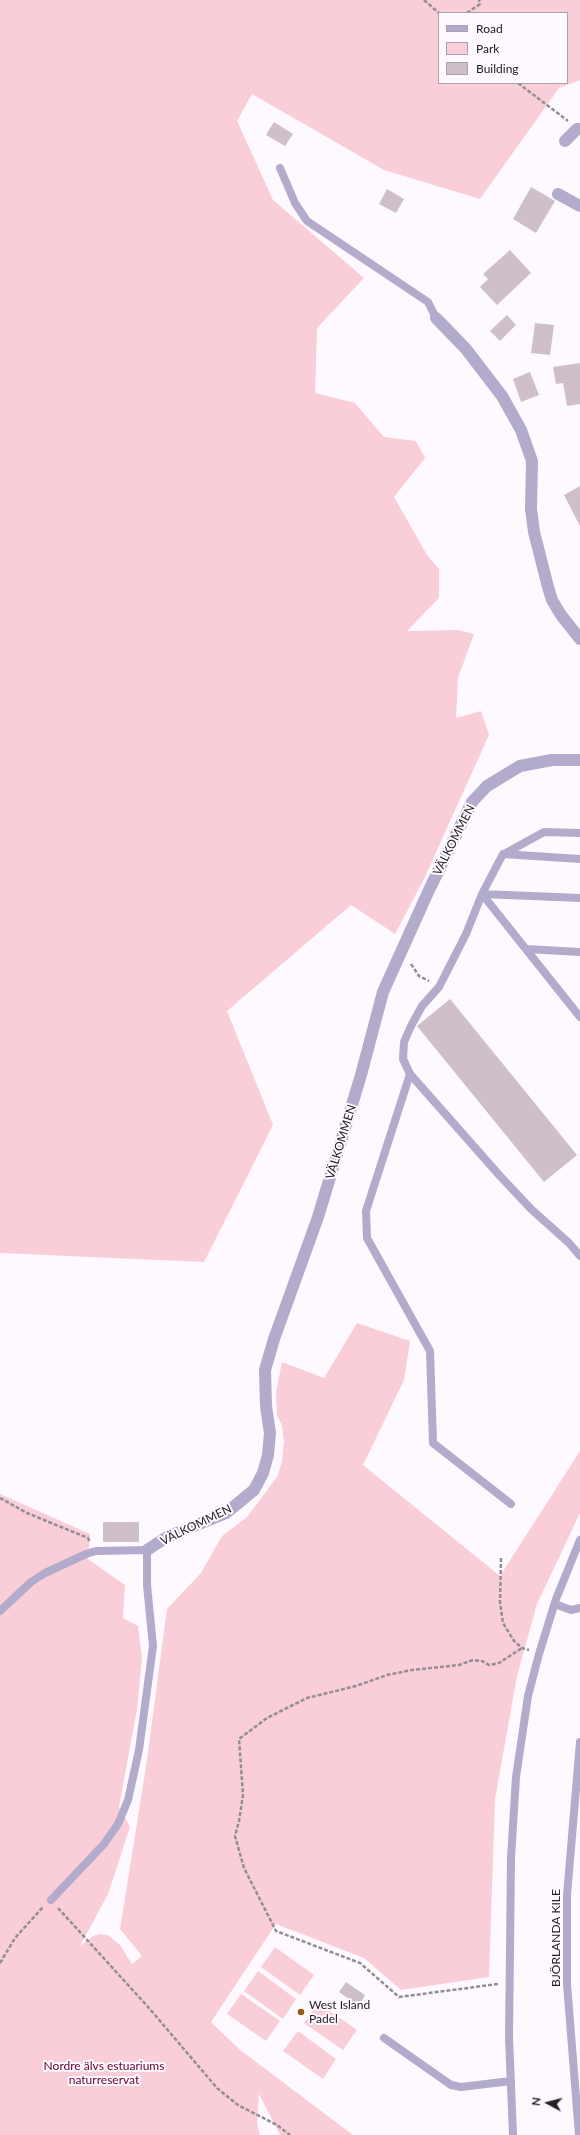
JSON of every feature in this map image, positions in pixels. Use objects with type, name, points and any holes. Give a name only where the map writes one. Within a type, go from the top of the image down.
[{"type":"street","points":[[565,141],[579,129]]},
{"type":"street","points":[[558,194],[580,206]]},
{"type":"street","points":[[436,318],[466,350],[502,396],[521,430],[532,461],[531,509],[534,532],[548,587],[552,600],[561,615],[580,639]]},
{"type":"street","name":"VÄLKOMMEN","points":[[147,1550],[167,1537],[226,1513],[254,1490],[262,1473],[268,1455],[270,1433],[266,1406],[265,1370],[274,1339],[318,1217],[361,1075],[383,992],[396,961],[472,802],[487,786],[520,766],[552,760],[580,760]]},
{"type":"lane","points":[[280,168],[295,203],[307,221],[428,302],[436,318]]},
{"type":"lane","points":[[580,833],[544,832],[503,854],[482,894],[466,934],[439,988],[422,1006],[404,1042],[403,1059],[410,1074],[500,1176],[531,1209],[569,1243],[580,1256]]},
{"type":"lane","points":[[503,854],[580,858]]},
{"type":"lane","points":[[482,894],[580,898]]},
{"type":"lane","points":[[482,894],[577,1009],[580,1017]]},
{"type":"lane","points":[[527,949],[580,952]]},
{"type":"lane","points":[[410,1074],[366,1211],[367,1238],[430,1351],[433,1443],[511,1504]]},
{"type":"lane","points":[[513,2135],[509,2038],[511,1858],[516,1777],[528,1696],[539,1654],[554,1604],[580,1540]]},
{"type":"lane","points":[[0,1611],[31,1582],[44,1573],[72,1560],[96,1551],[147,1550],[147,1585],[153,1646],[138,1750],[128,1800],[118,1824],[104,1844],[51,1900]]},
{"type":"lane","points":[[554,1604],[571,1610],[580,1608]]},
{"type":"lane","name":"BJÖRLANDA KILE","points":[[579,2135],[567,1984],[567,1895],[580,1742]]},
{"type":"lane","points":[[384,2038],[451,2085],[461,2087],[511,2081]]},
{"type":"path","points":[[424,0],[439,12]]},
{"type":"path","points":[[468,12],[480,4],[479,0]]},
{"type":"path","points":[[519,84],[579,129]]},
{"type":"path","points":[[396,961],[409,962],[419,976],[439,988]]},
{"type":"path","points":[[0,1498],[27,1514],[88,1538],[96,1551]]},
{"type":"path","points":[[501,1558],[500,1602],[503,1623],[514,1641],[522,1648],[539,1654]]},
{"type":"path","points":[[510,1982],[399,1997],[360,1963],[276,1931],[244,1868],[235,1836],[240,1821],[243,1795],[240,1739],[267,1718],[307,1698],[356,1686],[387,1675],[412,1670],[459,1665],[473,1660],[482,1661],[489,1665],[499,1663],[522,1648]]},
{"type":"path","points":[[0,1963],[15,1938],[51,1900],[149,2008],[217,2088],[238,2105],[277,2125],[290,2135]]},
{"type":"green space","points":[[0,0],[580,0],[580,80],[559,88],[480,199],[384,170],[252,94],[237,121],[273,200],[364,278],[317,328],[315,393],[355,403],[384,437],[416,441],[425,458],[394,497],[427,555],[439,569],[439,598],[407,631],[458,630],[474,634],[458,678],[456,718],[481,711],[489,735],[424,879],[395,934],[351,905],[227,1011],[273,1125],[204,1262],[0,1253]]},
{"type":"green space","name":"Nordre älvs estuariums naturreservat","points":[[357,1323],[410,1341],[404,1380],[363,1465],[500,1576],[580,1451],[580,1513],[537,1604],[517,1676],[495,1799],[489,1977],[401,1990],[364,1958],[276,1924],[211,2022],[239,2049],[353,2135],[280,2135],[259,2094],[257,2123],[260,2135],[0,2135],[0,1494],[90,1534],[88,1559],[125,1585],[123,1618],[138,1626],[142,1658],[137,1709],[119,1807],[130,1827],[108,1894],[80,1946],[93,1936],[100,1934],[108,1935],[120,1945],[132,1964],[142,1956],[120,1929],[146,1767],[167,1609],[201,1573],[222,1536],[247,1517],[277,1477],[282,1462],[284,1441],[282,1425],[277,1416],[276,1392],[282,1362],[324,1378]]},
{"type":"green space","points":[[275,1947],[314,1975],[300,1995],[261,1967]]},
{"type":"green space","points":[[258,1971],[296,1999],[283,2019],[244,1991]]},
{"type":"green space","points":[[241,1994],[280,2021],[266,2041],[227,2014]]},
{"type":"green space","points":[[318,2003],[357,2030],[343,2050],[304,2023]]},
{"type":"green space","points":[[298,2031],[336,2059],[323,2079],[283,2051]]},
{"type":"building","points":[[274,122],[293,134],[285,146],[266,135]]},
{"type":"building","points":[[531,187],[555,201],[536,233],[513,219]]},
{"type":"building","points":[[387,189],[404,199],[396,213],[379,204]]},
{"type":"building","points":[[510,250],[531,273],[497,305],[480,287],[488,279],[483,274]]},
{"type":"building","points":[[507,315],[516,325],[500,341],[490,331]]},
{"type":"building","points":[[535,323],[554,325],[550,355],[531,353]]},
{"type":"building","points":[[580,363],[580,404],[567,406],[563,383],[556,384],[553,367]]},
{"type":"building","points":[[530,372],[539,395],[521,402],[513,379]]},
{"type":"building","points":[[580,486],[580,526],[564,495]]},
{"type":"building","points":[[450,999],[577,1155],[544,1182],[417,1026]]},
{"type":"building","points":[[103,1522],[139,1522],[139,1542],[103,1542]]},
{"type":"building","points":[[346,1982],[365,1995],[359,2006],[339,1992]]},
{"type":"place","name":"West Island Padel","points":[[301,2012]]}]
